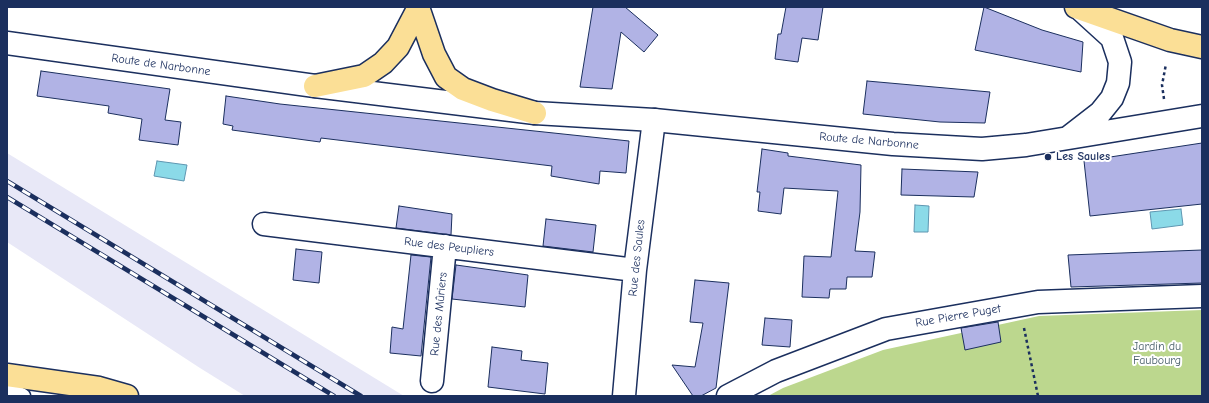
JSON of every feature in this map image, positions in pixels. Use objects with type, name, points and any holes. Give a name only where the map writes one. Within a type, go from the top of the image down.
[{"type":"main road","name":"Route de Narbonne","points":[[315,86],[364,76],[383,63],[398,46],[419,8]]},
{"type":"main road","name":"Route de Narbonne","points":[[419,8],[434,54],[446,77],[463,89],[492,100],[535,113]]},
{"type":"main road","points":[[1078,8],[1170,40],[1202,47]]},
{"type":"main road","points":[[1067,139],[1100,113],[1112,98],[1118,83],[1120,62],[1112,38],[1078,8]]},
{"type":"main road","name":"Route de Narbonne","points":[[7,43],[315,86],[535,113],[654,120],[893,144],[982,149],[1067,139],[1202,116]]},
{"type":"main road","name":"Rue des Saules","points":[[624,396],[635,270],[654,120]]},
{"type":"main road","name":"Rue des Peupliers","points":[[264,224],[635,270]]},
{"type":"main road","name":"Rue des Mûriers","points":[[432,381],[445,246]]},
{"type":"main road","name":"Rue Pierre Puget","points":[[728,396],[776,370],[886,329],[1038,302],[1202,296]]},
{"type":"main road","points":[[7,374],[99,388],[127,396]]},
{"type":"lane","points":[[7,384],[15,392],[23,396]]},
{"type":"path","points":[[1168,121],[1162,85],[1170,40]]},
{"type":"path","points":[[1019,306],[1038,396]]},
{"type":"shaded area","points":[[7,153],[404,396],[245,396],[7,242]]},
{"type":"green space","name":"Jardin du Faubourg","points":[[1202,310],[1202,396],[768,396],[783,388],[883,350],[1039,316]]},
{"type":"water","points":[[157,161],[187,165],[184,181],[154,176]]},
{"type":"water","points":[[915,205],[929,206],[928,232],[914,232]]},
{"type":"water","points":[[1181,209],[1183,225],[1152,229],[1150,212]]},
{"type":"building","points":[[593,7],[625,7],[658,35],[644,52],[621,32],[612,89],[580,87]]},
{"type":"building","points":[[786,7],[823,7],[818,40],[802,38],[798,62],[775,59],[778,34],[781,34]]},
{"type":"building","points":[[984,7],[1042,30],[1083,42],[1081,72],[975,50]]},
{"type":"building","points":[[41,71],[170,89],[165,120],[181,122],[178,145],[139,140],[142,119],[108,113],[109,106],[37,96]]},
{"type":"building","points":[[867,81],[990,92],[985,123],[940,122],[863,114]]},
{"type":"building","points":[[226,96],[280,104],[629,141],[626,173],[600,171],[599,184],[551,176],[552,166],[321,138],[320,142],[232,130],[233,126],[223,124]]},
{"type":"building","points":[[1202,143],[1202,204],[1090,216],[1084,161]]},
{"type":"building","points":[[762,149],[788,153],[788,156],[861,165],[860,212],[855,251],[875,252],[872,277],[847,277],[846,289],[830,289],[829,298],[802,297],[804,256],[831,257],[838,191],[784,188],[781,214],[758,211],[760,192],[757,192]]},
{"type":"building","points":[[902,169],[978,172],[974,197],[901,195]]},
{"type":"building","points":[[399,206],[452,214],[451,235],[396,228]]},
{"type":"building","points":[[546,219],[596,225],[593,252],[543,246]]},
{"type":"building","points":[[296,249],[322,252],[319,283],[293,280]]},
{"type":"building","points":[[1202,250],[1202,283],[1071,287],[1068,255]]},
{"type":"building","points":[[411,255],[431,257],[421,356],[390,353],[392,327],[403,329]]},
{"type":"building","points":[[456,265],[528,275],[525,307],[452,299]]},
{"type":"building","points":[[695,280],[729,283],[716,388],[701,396],[693,396],[672,365],[695,367],[703,323],[690,322]]},
{"type":"building","points":[[765,318],[792,320],[790,347],[762,345]]},
{"type":"building","points":[[998,322],[1001,342],[965,350],[961,328]]},
{"type":"building","points":[[492,347],[522,351],[521,360],[548,363],[545,394],[488,387]]},
{"type":"railway","points":[[7,181],[361,396]]},
{"type":"railway","points":[[7,197],[334,396]]},
{"type":"place","name":"Les Saules","points":[[1048,157]]}]
